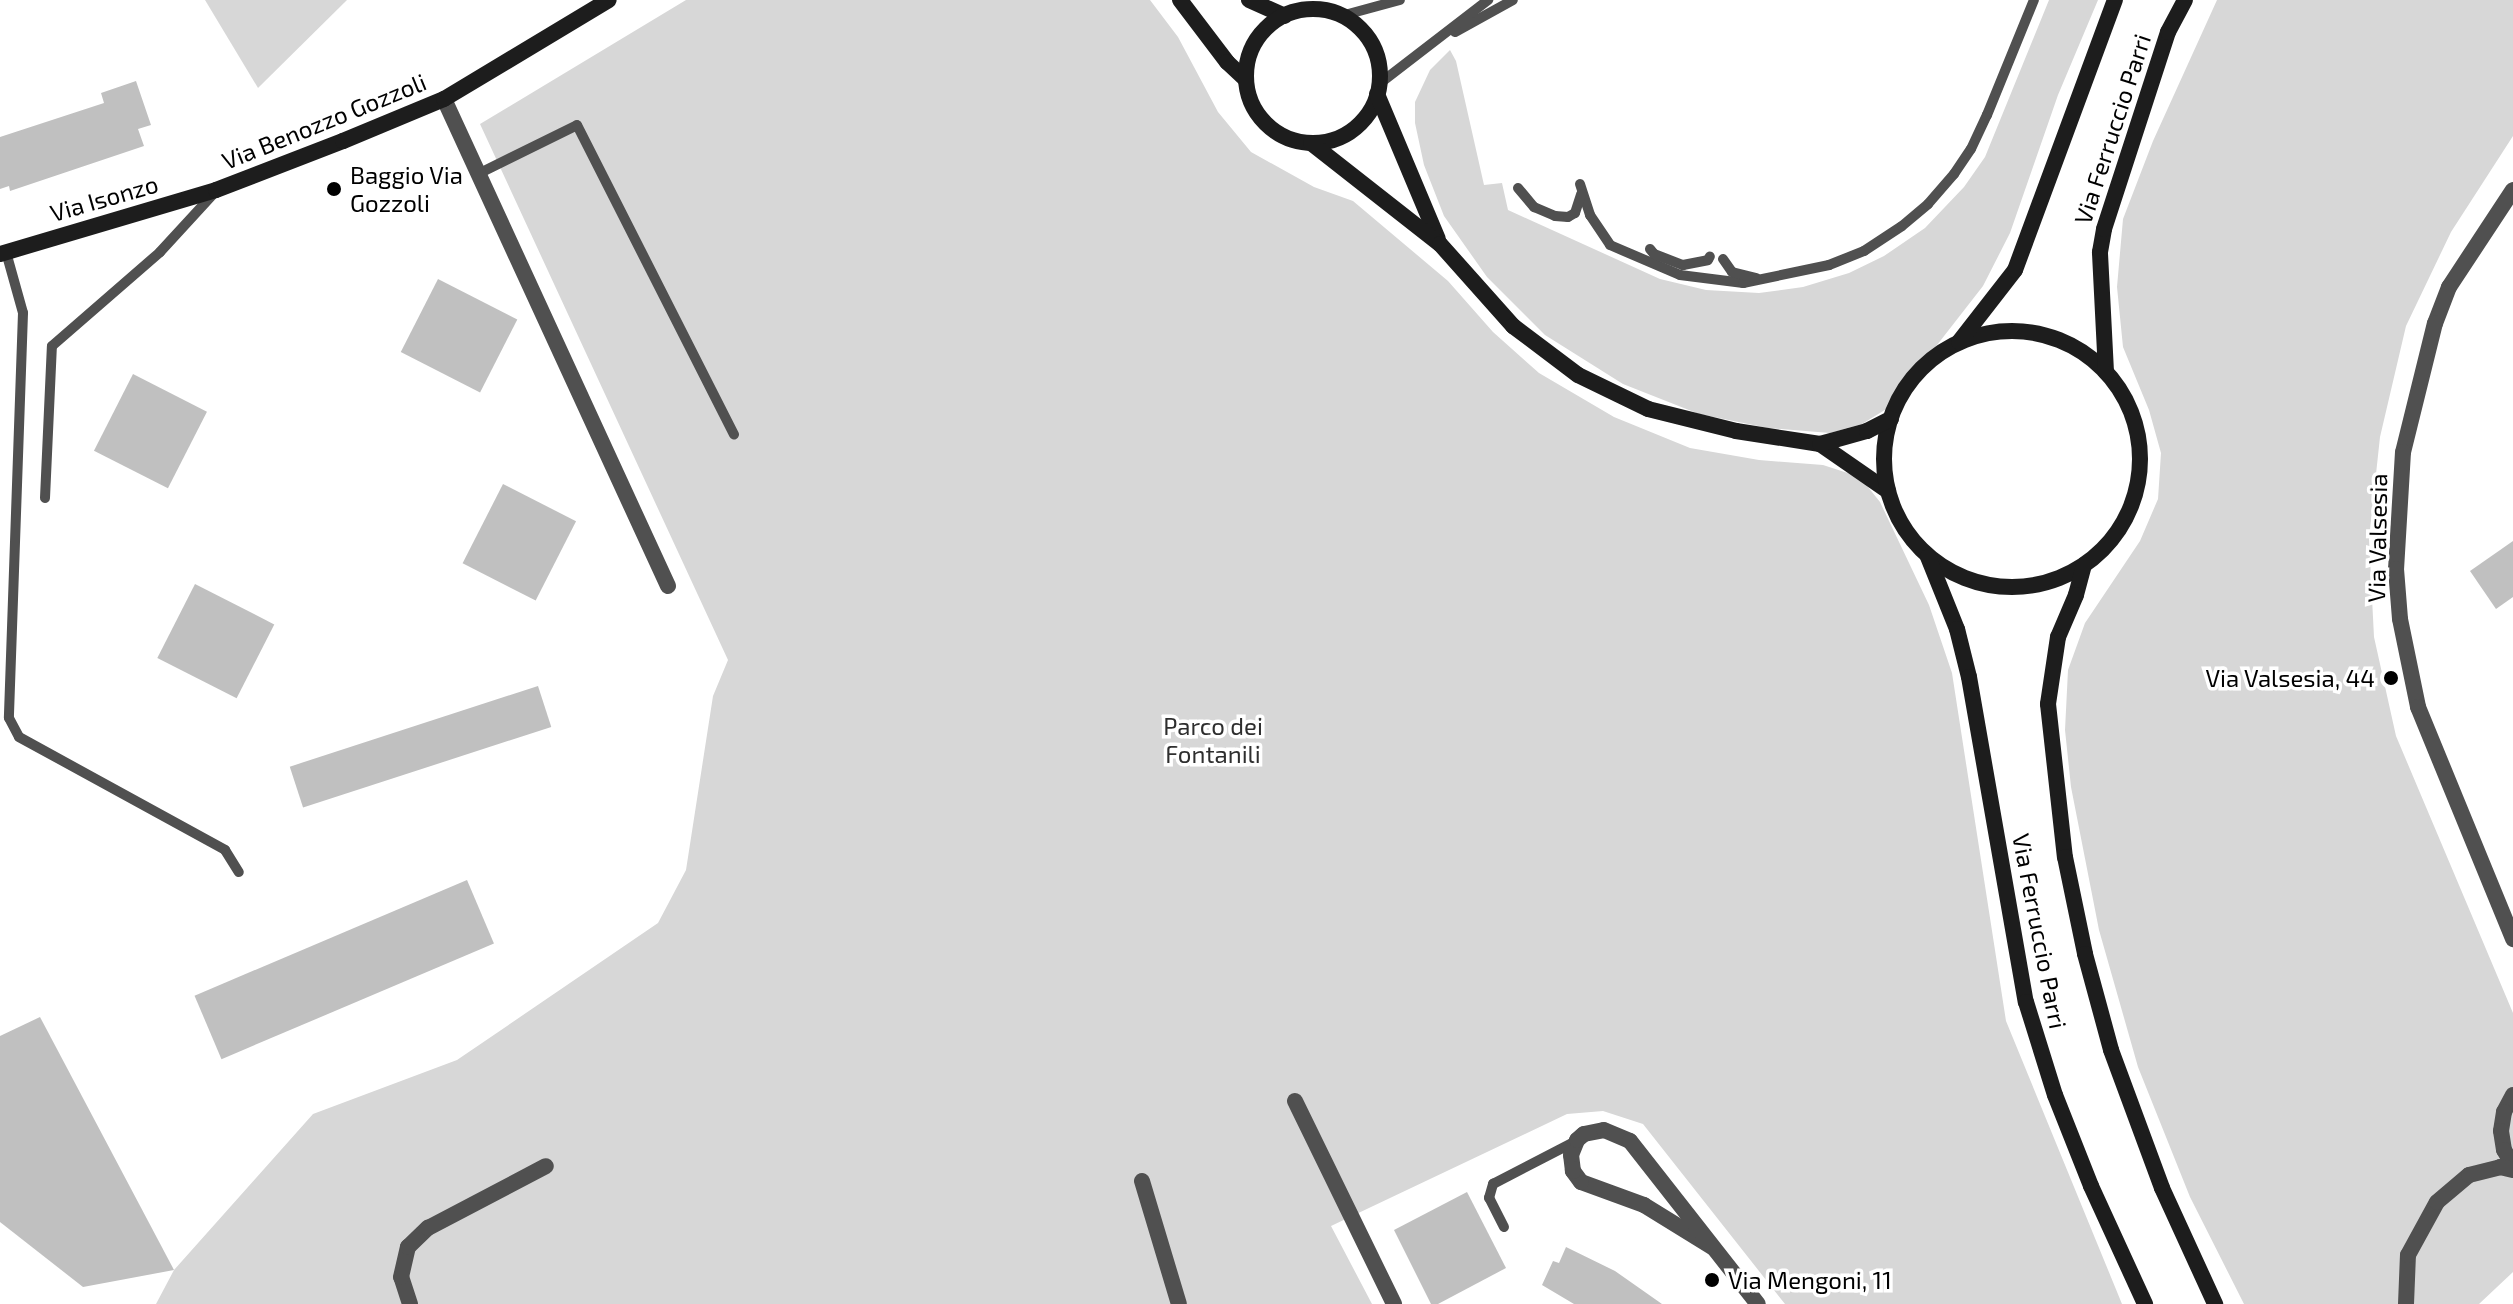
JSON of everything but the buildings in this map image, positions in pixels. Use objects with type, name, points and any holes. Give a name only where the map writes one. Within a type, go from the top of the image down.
[{"type":"main road","name":"Via Benozzo Gozzoli","points":[[216,190],[444,99],[609,0]]},
{"type":"main road","points":[[1180,0],[1227,62],[1246,80]]},
{"type":"main road","points":[[1249,0],[1285,16]]},
{"type":"main road","name":"Via Ferruccio Parri","points":[[1958,343],[1989,333],[2037,333],[2081,351],[2106,372],[2124,397],[2136,426],[2139,474],[2126,519],[2107,545],[2084,565],[2039,585],[2003,587],[1969,580],[1928,556],[1907,532],[1888,491],[1884,456],[1891,419],[1901,396],[1920,370],[1958,343],[2015,270],[2115,0]]},
{"type":"main road","name":"Via Ferruccio Parri","points":[[2106,372],[2100,252],[2104,229],[2168,32],[2185,0]]},
{"type":"main road","points":[[1318,9],[1341,16],[1356,25],[1378,59],[1378,89],[1372,108],[1356,127],[1335,140],[1311,143],[1283,136],[1263,121],[1250,100],[1246,80],[1255,43],[1271,24],[1285,16],[1318,9]]},
{"type":"main road","points":[[1378,89],[1440,244]]},
{"type":"main road","points":[[1311,143],[1440,244],[1513,326],[1578,375],[1648,409],[1736,431],[1820,444],[1867,431],[1891,419]]},
{"type":"main road","name":"Via Isonzo","points":[[2,254],[216,190]]},
{"type":"main road","points":[[1820,444],[1888,491]]},
{"type":"main road","name":"Via Ferruccio Parri","points":[[1928,556],[1957,629],[1969,677],[2026,1002],[2055,1095],[2091,1186],[2145,1304]]},
{"type":"main road","name":"Via Ferruccio Parri","points":[[2084,565],[2076,595],[2058,637],[2050,680],[2049,732],[2065,857],[2085,954],[2115,1061],[2162,1188],[2215,1304]]},
{"type":"street","points":[[444,99],[668,586]]},
{"type":"street","name":"Via Valsesia","points":[[2513,190],[2449,287],[2435,323],[2403,452],[2396,569],[2400,619],[2418,707],[2513,939]]},
{"type":"street","points":[[2406,1304],[2408,1255],[2437,1202],[2469,1175],[2489,1168],[2513,1168],[2504,1150],[2501,1131],[2504,1112],[2513,1095]]},
{"type":"street","points":[[1295,1101],[1394,1304]]},
{"type":"street","points":[[1712,1247],[1644,1205],[1581,1182],[1573,1171],[1571,1155],[1577,1140],[1584,1134],[1604,1130],[1630,1141],[1758,1304]]},
{"type":"street","points":[[410,1304],[401,1277],[408,1247],[428,1228],[546,1166]]},
{"type":"street","points":[[1142,1181],[1179,1304]]},
{"type":"lane","points":[[1341,16],[1400,0]]},
{"type":"lane","points":[[1378,89],[1488,0]]},
{"type":"lane","points":[[1429,46],[1513,0]]},
{"type":"lane","points":[[1518,188],[1534,207],[1555,216],[1568,217],[1581,202],[1580,184],[1590,215],[1610,245],[1680,275],[1726,283],[1762,280],[1829,265],[1864,251],[1928,204],[1971,149],[2033,1]]},
{"type":"lane","points":[[480,173],[577,125],[734,434]]},
{"type":"lane","name":"Via Benozzo Gozzoli","points":[[45,498],[52,346],[160,252],[216,190]]},
{"type":"lane","points":[[1650,249],[1654,254],[1683,265],[1708,260],[1710,256]]},
{"type":"lane","points":[[2,254],[23,313],[9,718],[19,737],[225,850],[239,872]]},
{"type":"lane","points":[[1723,259],[1732,272],[1762,280]]},
{"type":"lane","points":[[1504,1227],[1489,1198],[1493,1184],[1577,1140]]},
{"type":"green space","points":[[205,0],[347,0],[258,88]]},
{"type":"green space","name":"Parco dei Fontanili","points":[[686,0],[1150,0],[1178,37],[1218,112],[1251,152],[1314,187],[1353,201],[1448,281],[1493,332],[1539,373],[1614,417],[1690,448],[1759,460],[1823,465],[1860,477],[1880,502],[1929,605],[1952,673],[2006,1021],[2122,1304],[1785,1304],[1643,1124],[1603,1111],[1567,1114],[1331,1226],[1372,1304],[156,1304],[174,1270],[313,1114],[457,1060],[658,923],[686,870],[713,696],[728,660],[480,124]]},
{"type":"green space","points":[[2049,0],[2098,0],[2058,95],[2010,233],[1983,286],[1888,408],[1862,424],[1830,433],[1768,428],[1699,414],[1623,384],[1545,335],[1487,277],[1444,216],[1424,165],[1415,123],[1415,102],[1430,70],[1450,50],[1456,61],[1484,185],[1502,183],[1508,210],[1660,279],[1706,290],[1759,293],[1803,287],[1849,273],[1884,256],[1925,228],[1964,187],[1985,157]]},
{"type":"green space","points":[[2217,0],[2513,0],[2513,136],[2451,232],[2406,326],[2380,437],[2369,539],[2374,637],[2396,736],[2513,1013],[2513,1272],[2479,1304],[2244,1304],[2190,1197],[2138,1067],[2099,930],[2071,787],[2065,730],[2068,670],[2085,623],[2140,541],[2158,499],[2161,453],[2149,410],[2123,347],[2117,287],[2123,219],[2153,141]]},
{"type":"place","name":"Baggio Via Gozzoli","points":[[334,189]]},
{"type":"place","name":"Via Valsesia, 44","points":[[2391,678]]},
{"type":"place","name":"Via Mengoni, 11","points":[[1712,1280]]}]
